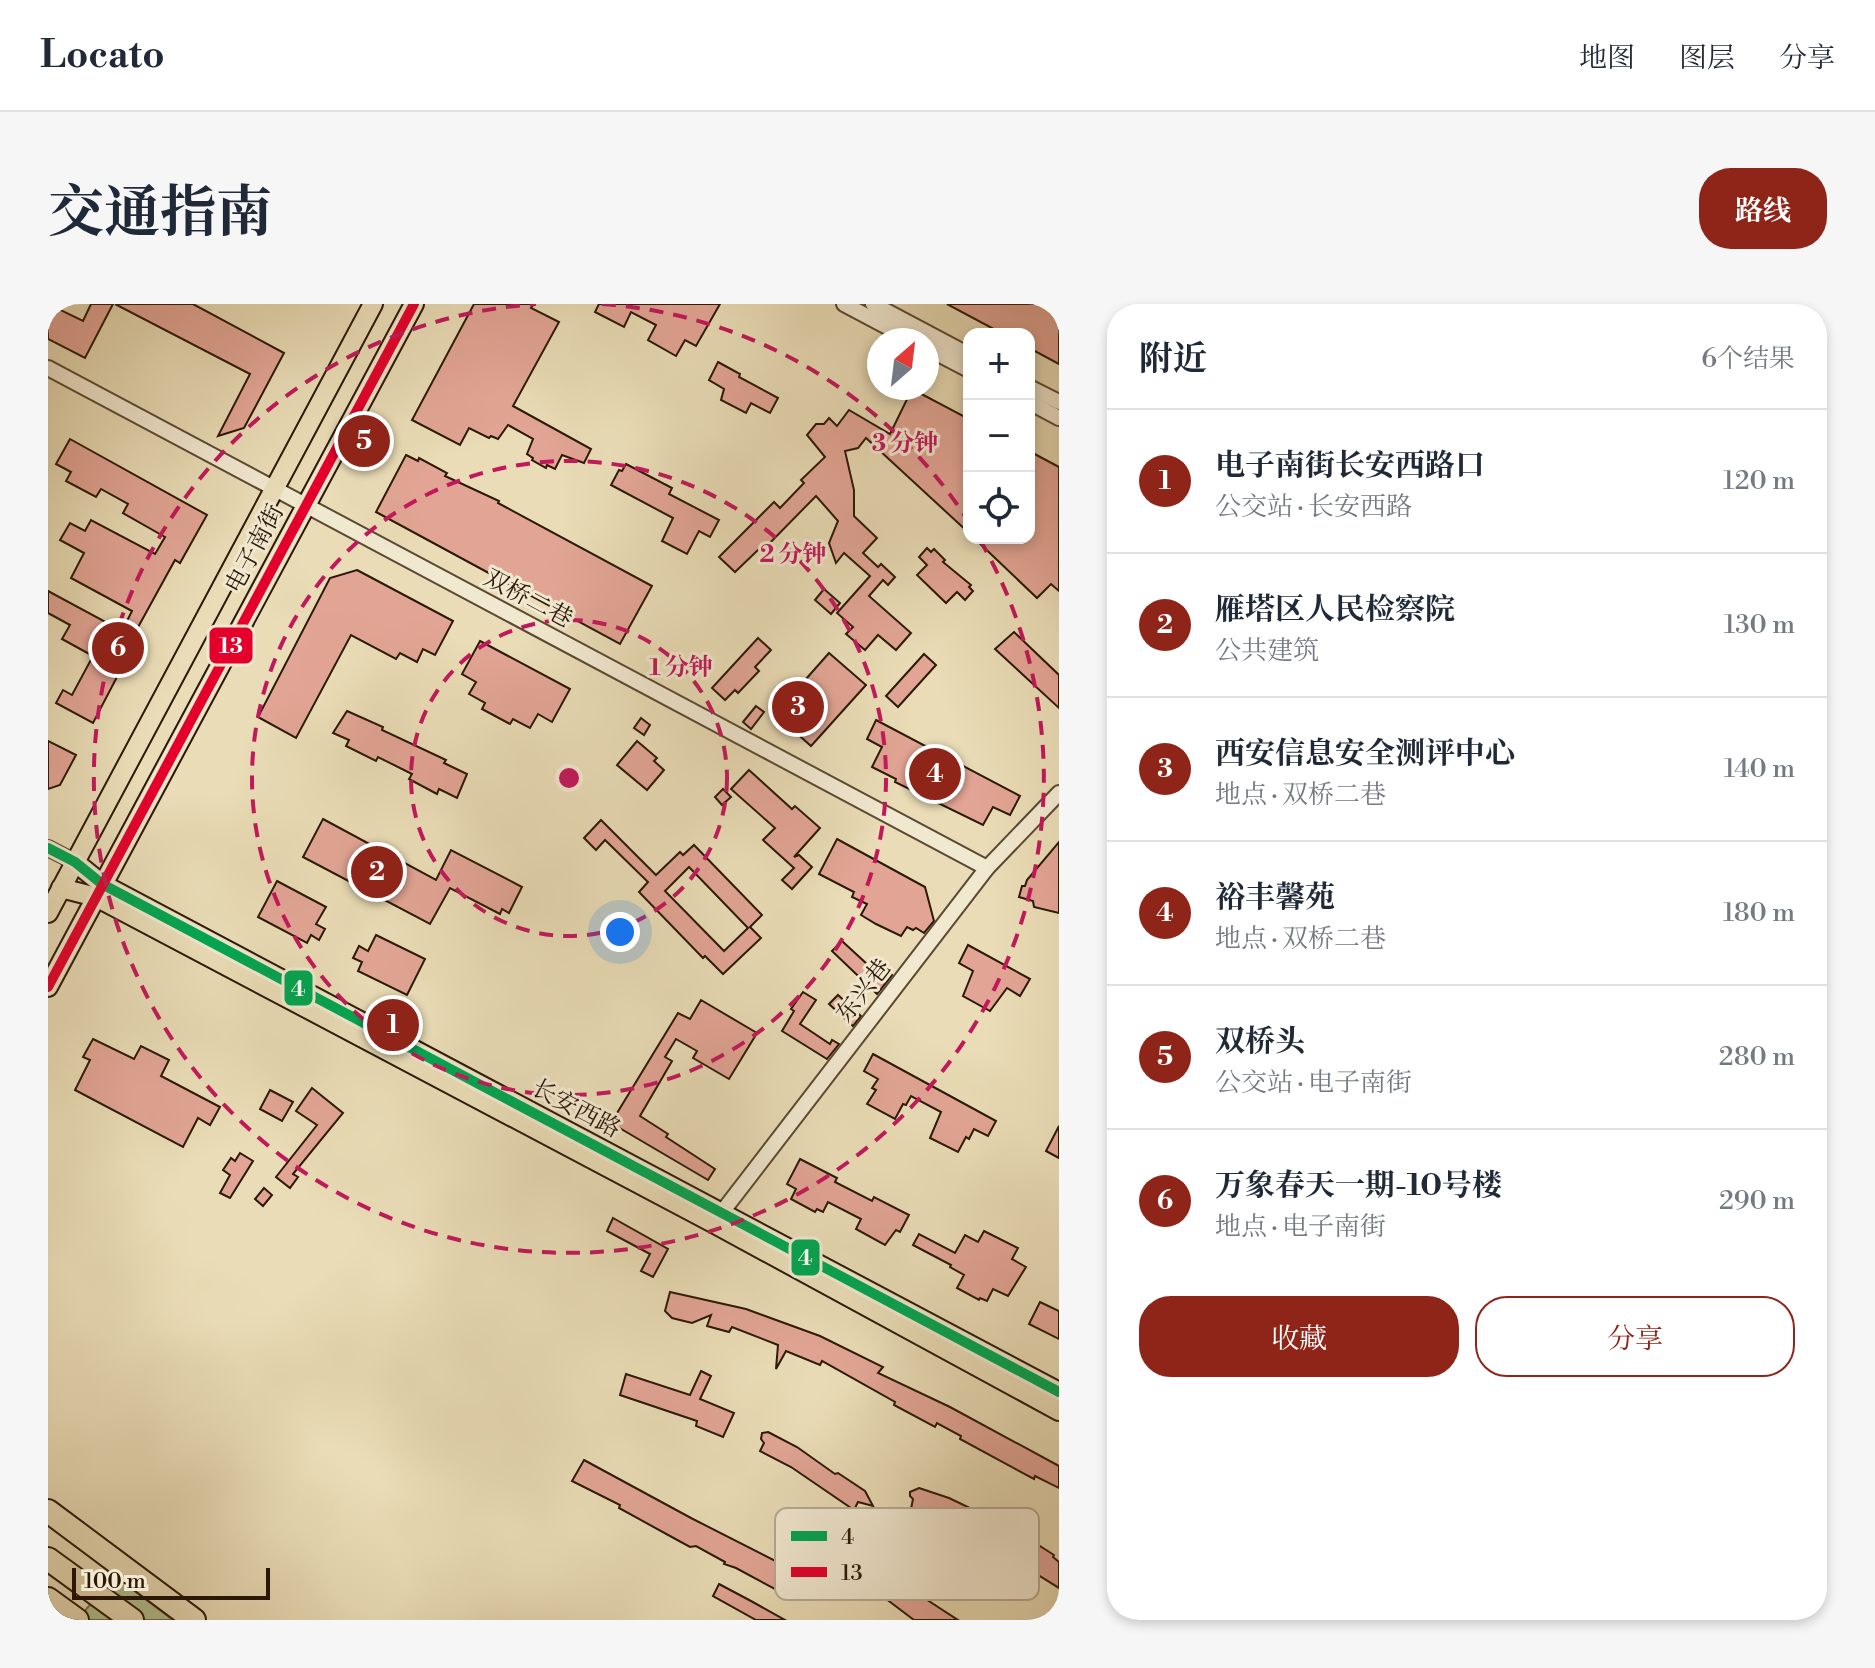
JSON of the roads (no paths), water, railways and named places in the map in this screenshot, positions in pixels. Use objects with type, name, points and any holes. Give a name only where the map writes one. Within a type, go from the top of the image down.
[{"type":"highway","points":[[48,1511],[194,1620]]},
{"type":"highway","points":[[48,1559],[132,1620]]},
{"type":"highway","points":[[48,1599],[77,1620]]},
{"type":"main road","name":"电子南街","points":[[48,913],[55,884],[75,862],[373,304]]},
{"type":"main road","name":"电子南街","points":[[48,987],[414,304]]},
{"type":"main road","name":"长安西路","points":[[75,862],[99,891]]},
{"type":"main road","name":"长安西路","points":[[55,884],[99,891],[717,1218],[1059,1392]]},
{"type":"main road","name":"长安西路","points":[[717,1218],[1059,1411]]},
{"type":"street","points":[[844,304],[889,328]]},
{"type":"street","points":[[873,304],[963,352]]},
{"type":"street","points":[[939,354],[963,367]]},
{"type":"street","name":"双桥二巷","points":[[48,368],[987,868]]},
{"type":"street","points":[[1035,390],[1059,402]]},
{"type":"street","points":[[1035,405],[1059,418]]},
{"type":"street","name":"东兴巷","points":[[717,1218],[987,868],[1059,793]]},
{"type":"street","points":[[48,848],[75,862]]},
{"type":"place","name":"双桥头","points":[[364,441]]},
{"type":"place","name":"万象春天一期-10号楼","points":[[118,648]]},
{"type":"place","name":"西安信息安全测评中心","points":[[798,707]]},
{"type":"place","name":"裕丰馨苑","points":[[935,774]]},
{"type":"place","name":"雁塔区人民检察院","points":[[377,872]]},
{"type":"place","name":"电子南街长安西路口","points":[[393,1025]]}]
